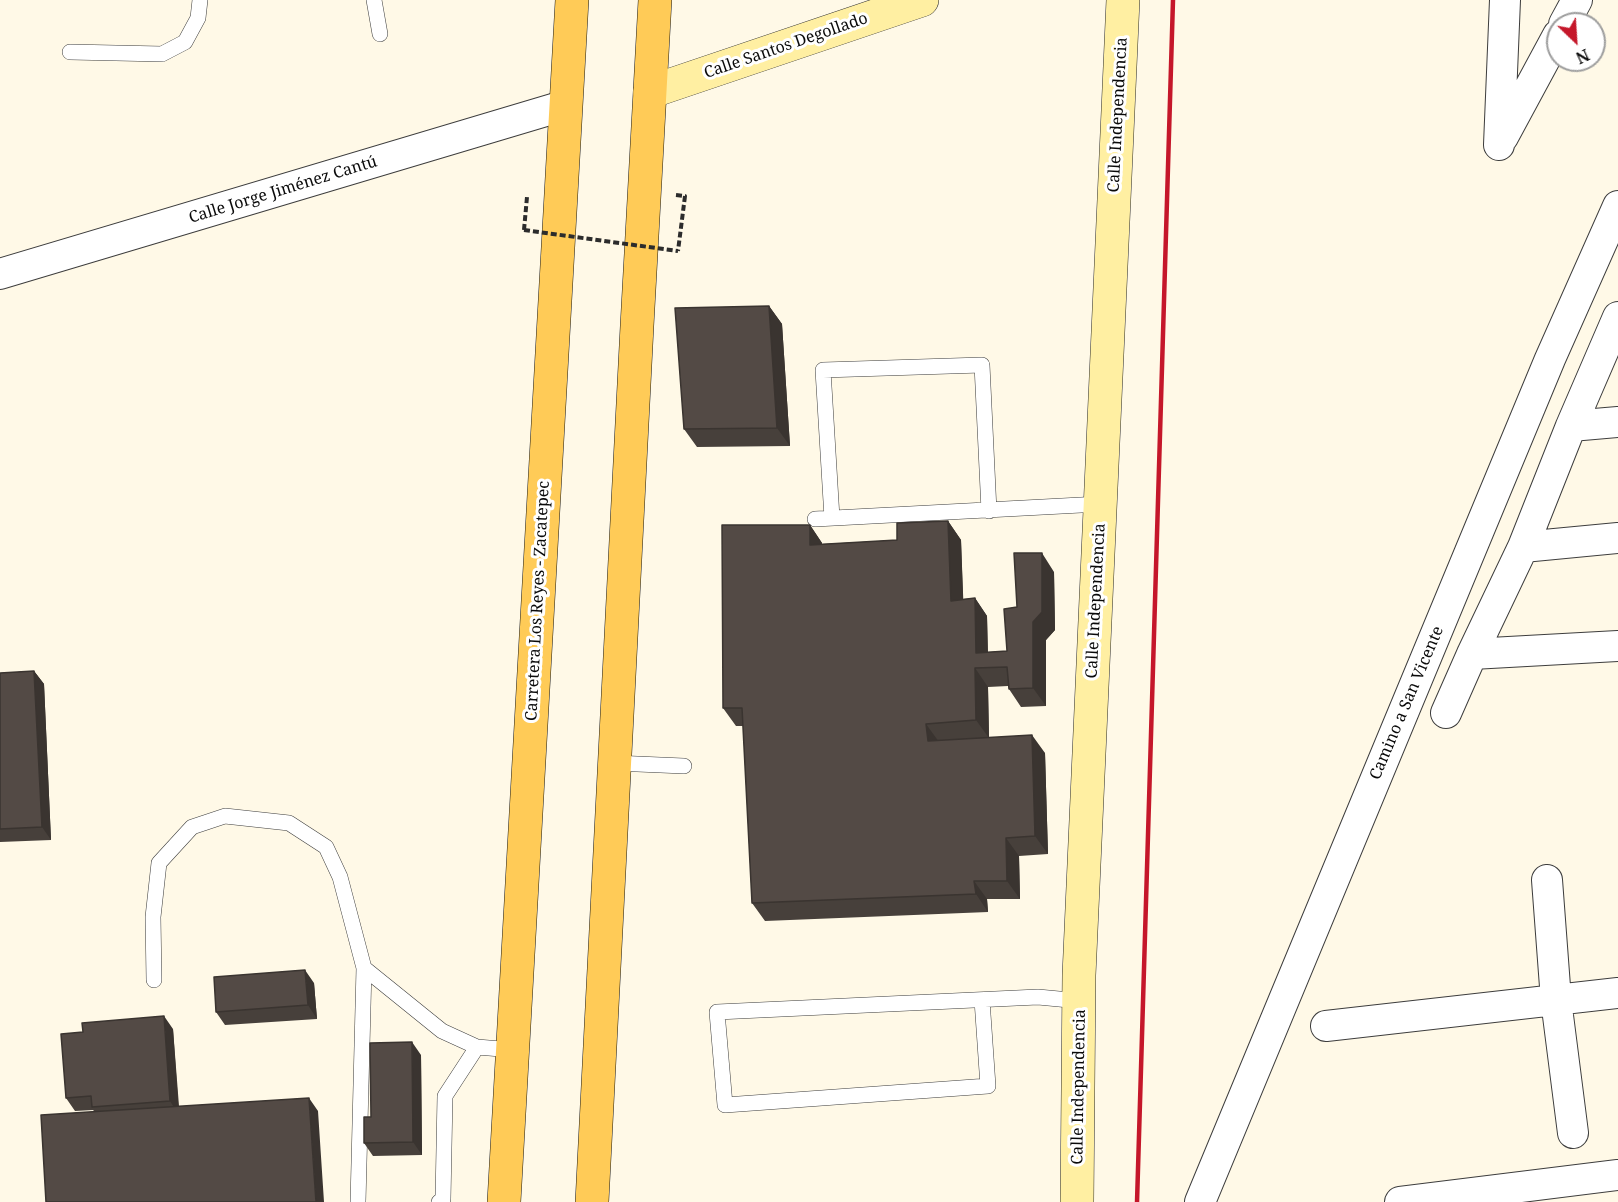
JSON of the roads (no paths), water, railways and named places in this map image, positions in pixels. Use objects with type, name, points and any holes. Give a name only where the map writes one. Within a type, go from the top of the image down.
[{"type":"main road","name":"Carretera Los Reyes - Zacatepec","points":[[504,1202],[572,0]]},
{"type":"main road","points":[[592,1202],[655,0]]},
{"type":"main road","name":"Calle Santos Degollado","points":[[650,92],[922,0]]},
{"type":"main road","name":"Calle Independencia","points":[[1077,1202],[1080,964],[1123,0]]},
{"type":"street","points":[[1505,0],[1499,145],[1546,57]]},
{"type":"street","name":"Calle Jorge Jiménez Cantú","points":[[0,274],[566,105]]},
{"type":"street","name":"Camino a San Vicente","points":[[1200,1202],[1550,359],[1610,240],[1618,206]]},
{"type":"street","points":[[1446,713],[1523,547],[1570,426],[1618,317]]},
{"type":"street","points":[[1570,426],[1618,422]]},
{"type":"street","points":[[1523,547],[1618,538]]},
{"type":"street","points":[[1472,654],[1618,646]]},
{"type":"street","points":[[1547,880],[1556,1000],[1573,1133]]},
{"type":"street","points":[[1326,1026],[1618,993]]},
{"type":"street","points":[[1400,1202],[1618,1175]]},
{"type":"lane","points":[[70,52],[162,54],[185,42],[198,18],[200,0]]},
{"type":"lane","points":[[374,0],[380,34]]},
{"type":"lane","points":[[832,518],[823,370],[982,365],[989,511]]},
{"type":"lane","points":[[815,519],[1100,504]]},
{"type":"lane","points":[[614,763],[684,766]]},
{"type":"lane","points":[[154,980],[153,916],[159,863],[192,828],[225,816],[289,823],[326,847],[340,877],[364,968],[358,1202]]},
{"type":"lane","points":[[364,968],[442,1031],[477,1047],[513,1050]]},
{"type":"lane","points":[[981,999],[988,1086],[725,1105],[717,1012],[981,999],[1038,997],[1080,1001]]},
{"type":"lane","points":[[439,1202],[443,1199],[445,1096],[477,1047]]},
{"type":"railway","points":[[1137,1202],[1173,0]]}]
